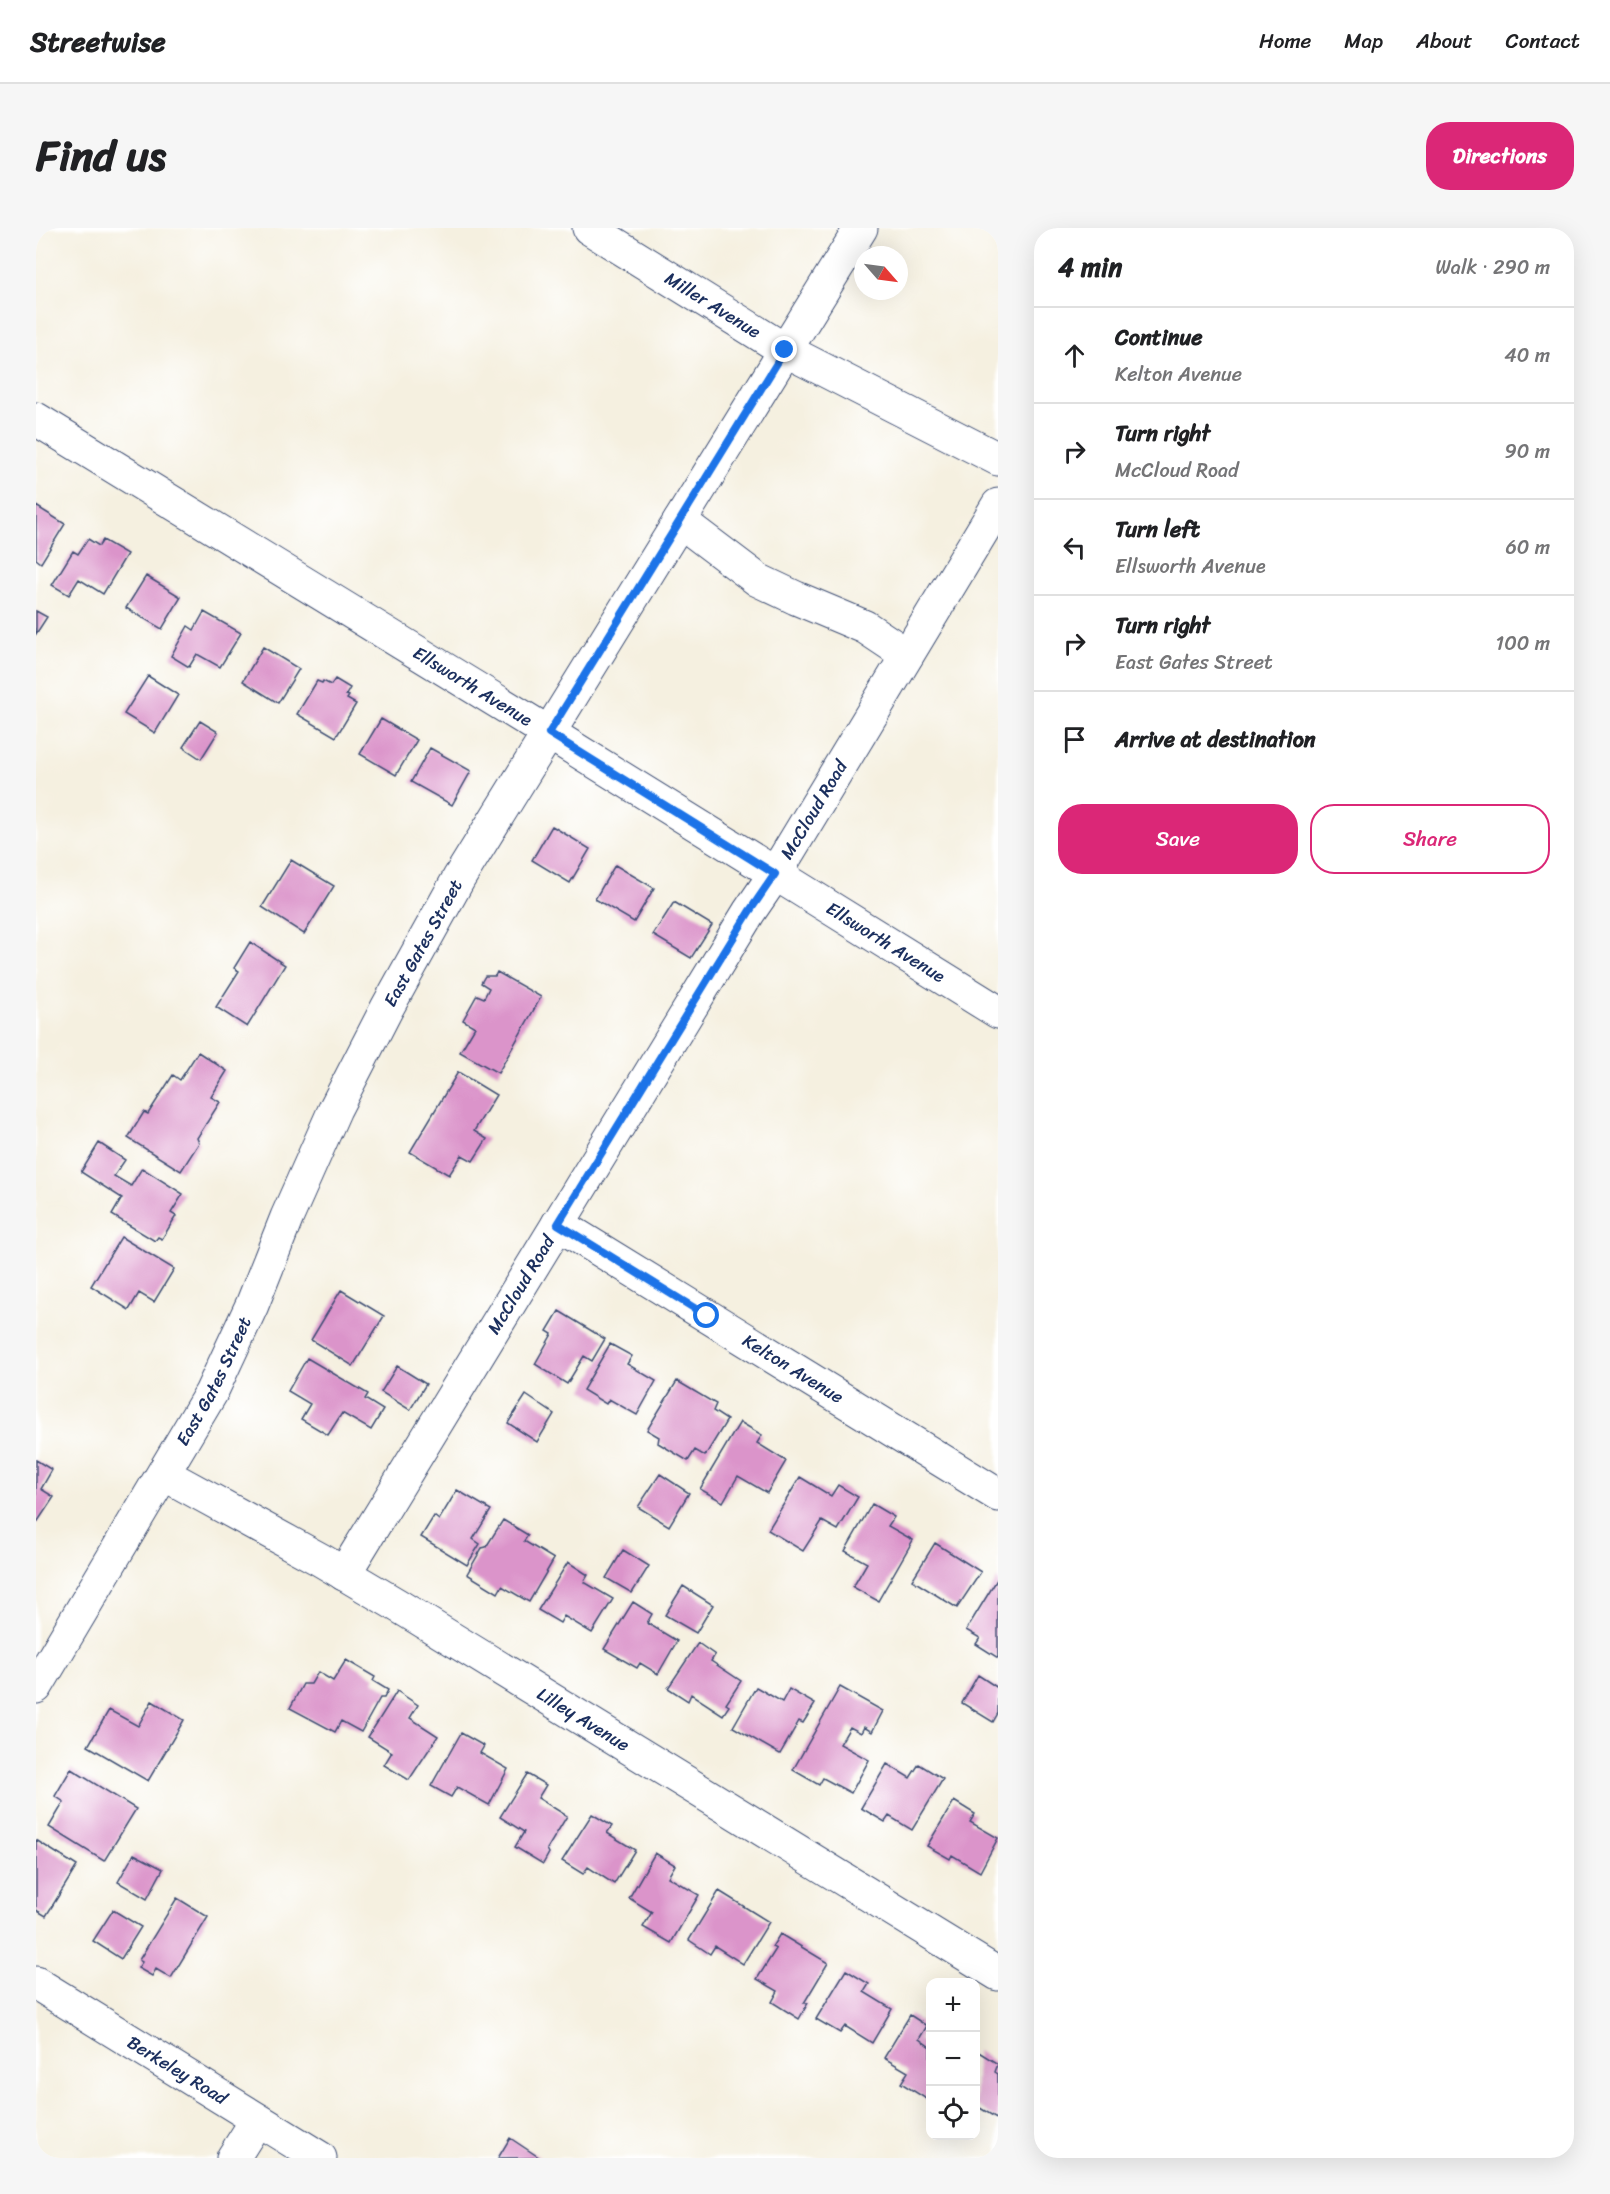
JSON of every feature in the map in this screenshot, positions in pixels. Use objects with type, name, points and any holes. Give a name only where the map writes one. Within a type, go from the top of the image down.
[{"type":"street","name":"Miller Avenue","points":[[590,228],[785,350],[998,459]]},
{"type":"street","name":"East Gates Street","points":[[36,1687],[211,1393],[252,1305],[287,1217],[335,1109],[387,1008],[459,878],[861,228]]},
{"type":"street","name":"Ellsworth Avenue","points":[[36,419],[549,733],[998,1012]]},
{"type":"street","name":"McCloud Road","points":[[344,1574],[749,912],[775,874],[998,505]]},
{"type":"street","points":[[680,521],[758,580],[865,627],[907,655]]},
{"type":"street","name":"Kelton Avenue","points":[[558,1224],[998,1495]]},
{"type":"street","name":"Lilley Avenue","points":[[164,1474],[344,1574],[998,1974]]},
{"type":"street","name":"Berkeley Road","points":[[36,1983],[320,2158]]},
{"type":"street","points":[[233,2158],[257,2120]]},
{"type":"building","points":[[36,506],[65,524],[41,563],[36,559]]},
{"type":"building","points":[[88,539],[99,546],[103,540],[127,554],[103,594],[79,579],[69,595],[52,585],[73,551],[78,554]]},
{"type":"building","points":[[146,576],[181,597],[162,629],[126,608]]},
{"type":"building","points":[[36,611],[47,617],[36,634]]},
{"type":"building","points":[[204,612],[241,633],[220,667],[197,654],[189,667],[171,656],[188,626],[194,630]]},
{"type":"building","points":[[263,647],[299,669],[278,703],[243,681]]},
{"type":"building","points":[[148,676],[178,695],[155,733],[124,714]]},
{"type":"building","points":[[335,679],[350,688],[346,695],[349,696],[347,699],[356,704],[336,737],[297,714],[317,681],[331,685]]},
{"type":"building","points":[[381,719],[417,740],[396,775],[360,754]]},
{"type":"building","points":[[200,721],[218,732],[201,759],[183,747]]},
{"type":"building","points":[[430,748],[471,771],[452,805],[411,782]]},
{"type":"building","points":[[552,826],[590,849],[570,883],[532,860]]},
{"type":"building","points":[[291,860],[334,886],[304,934],[262,907]]},
{"type":"building","points":[[615,865],[654,888],[634,922],[595,899]]},
{"type":"building","points":[[674,902],[712,925],[691,958],[653,935]]},
{"type":"building","points":[[250,942],[285,965],[247,1027],[216,1007],[239,971],[234,968]]},
{"type":"building","points":[[497,972],[541,997],[498,1073],[460,1052],[475,1027],[463,1020],[477,995],[484,998],[489,988],[481,983],[485,976],[495,976]]},
{"type":"building","points":[[198,1052],[227,1071],[211,1097],[220,1102],[197,1138],[199,1143],[181,1171],[128,1138],[144,1112],[148,1114],[173,1075],[180,1080]]},
{"type":"building","points":[[458,1072],[496,1095],[474,1131],[487,1139],[473,1161],[462,1155],[449,1175],[410,1152]]},
{"type":"building","points":[[99,1143],[125,1160],[114,1176],[131,1186],[142,1168],[183,1194],[171,1213],[176,1216],[162,1239],[158,1237],[155,1241],[112,1215],[122,1198],[81,1172]]},
{"type":"building","points":[[121,1237],[174,1269],[154,1302],[139,1293],[129,1310],[91,1286]]},
{"type":"building","points":[[341,1290],[384,1316],[353,1366],[311,1340]]},
{"type":"building","points":[[559,1311],[605,1339],[592,1361],[584,1356],[567,1384],[535,1364],[552,1334],[547,1331]]},
{"type":"building","points":[[610,1344],[632,1356],[627,1364],[656,1381],[637,1415],[609,1399],[606,1404],[583,1390]]},
{"type":"building","points":[[307,1358],[368,1394],[365,1399],[383,1410],[371,1430],[342,1413],[328,1435],[301,1419],[310,1404],[288,1391]]},
{"type":"building","points":[[397,1366],[426,1384],[410,1410],[381,1392]]},
{"type":"building","points":[[677,1381],[716,1404],[713,1411],[727,1420],[705,1456],[695,1450],[688,1461],[658,1443],[659,1437],[647,1430]]},
{"type":"building","points":[[526,1395],[554,1414],[537,1442],[508,1423]]},
{"type":"building","points":[[740,1422],[762,1435],[757,1443],[786,1461],[767,1493],[738,1476],[723,1502],[700,1489]]},
{"type":"building","points":[[36,1460],[52,1470],[41,1489],[54,1497],[36,1524]]},
{"type":"building","points":[[660,1474],[689,1493],[669,1526],[638,1507]]},
{"type":"building","points":[[800,1477],[831,1496],[838,1485],[858,1497],[838,1530],[822,1521],[803,1551],[768,1530]]},
{"type":"building","points":[[457,1490],[491,1510],[473,1539],[480,1544],[467,1565],[421,1537],[434,1516],[439,1520]]},
{"type":"building","points":[[872,1504],[894,1517],[888,1526],[913,1540],[878,1601],[853,1587],[867,1563],[845,1551]]},
{"type":"building","points":[[503,1520],[528,1535],[524,1541],[554,1559],[529,1602],[502,1586],[498,1593],[467,1574],[482,1548],[486,1547]]},
{"type":"building","points":[[935,1543],[981,1572],[957,1608],[912,1580]]},
{"type":"building","points":[[623,1550],[649,1566],[632,1593],[606,1578]]},
{"type":"building","points":[[568,1562],[588,1575],[584,1582],[613,1599],[592,1633],[564,1616],[560,1623],[538,1610]]},
{"type":"building","points":[[998,1578],[998,1658],[976,1644],[980,1638],[966,1630]]},
{"type":"building","points":[[683,1586],[713,1605],[696,1633],[665,1615]]},
{"type":"building","points":[[633,1602],[652,1614],[647,1623],[677,1641],[658,1674],[640,1663],[637,1668],[604,1649]]},
{"type":"building","points":[[698,1643],[715,1655],[711,1661],[741,1681],[726,1704],[729,1706],[723,1715],[691,1694],[688,1701],[668,1688]]},
{"type":"building","points":[[346,1660],[375,1677],[373,1681],[388,1690],[384,1698],[380,1698],[361,1732],[341,1721],[335,1732],[290,1708],[303,1684],[311,1684],[318,1672],[333,1681]]},
{"type":"building","points":[[978,1675],[998,1688],[998,1713],[993,1722],[962,1703]]},
{"type":"building","points":[[756,1687],[782,1702],[789,1689],[815,1704],[803,1723],[799,1721],[780,1754],[733,1727]]},
{"type":"building","points":[[840,1687],[883,1711],[872,1732],[864,1727],[861,1733],[850,1727],[840,1744],[869,1760],[851,1793],[823,1778],[819,1785],[793,1770]]},
{"type":"building","points":[[397,1691],[418,1705],[410,1718],[438,1736],[409,1780],[384,1765],[392,1752],[368,1737]]},
{"type":"building","points":[[152,1701],[184,1720],[148,1781],[88,1746],[109,1710],[138,1726]]},
{"type":"building","points":[[461,1733],[484,1746],[480,1753],[508,1769],[489,1805],[457,1787],[451,1797],[431,1786]]},
{"type":"building","points":[[887,1764],[910,1778],[919,1764],[943,1779],[912,1830],[889,1816],[885,1822],[861,1808]]},
{"type":"building","points":[[71,1769],[136,1809],[104,1861],[49,1827],[64,1802],[55,1796]]},
{"type":"building","points":[[527,1774],[546,1785],[538,1798],[567,1816],[547,1849],[549,1853],[543,1864],[515,1847],[524,1832],[500,1817]]},
{"type":"building","points":[[954,1801],[975,1814],[970,1822],[998,1838],[980,1872],[952,1855],[950,1859],[927,1846]]},
{"type":"building","points":[[592,1814],[612,1826],[607,1833],[635,1850],[614,1884],[588,1867],[583,1874],[562,1861]]},
{"type":"building","points":[[36,1840],[77,1866],[46,1916],[36,1910]]},
{"type":"building","points":[[655,1853],[675,1865],[668,1877],[699,1895],[671,1943],[643,1927],[652,1912],[629,1898]]},
{"type":"building","points":[[134,1854],[163,1869],[147,1899],[118,1882]]},
{"type":"building","points":[[719,1891],[769,1922],[743,1964],[715,1946],[710,1954],[689,1940]]},
{"type":"building","points":[[177,1898],[208,1917],[171,1978],[156,1969],[152,1976],[138,1968],[142,1962],[139,1960]]},
{"type":"building","points":[[113,1910],[141,1927],[121,1959],[93,1941]]},
{"type":"building","points":[[780,1934],[828,1963],[804,2003],[808,2003],[799,2019],[772,2002],[778,1991],[757,1979],[776,1949],[772,1947]]},
{"type":"building","points":[[846,1970],[869,1984],[864,1992],[892,2009],[872,2043],[845,2026],[840,2033],[816,2019]]},
{"type":"building","points":[[910,2015],[926,2025],[919,2039],[926,2044],[926,2099],[901,2083],[908,2072],[884,2058]]},
{"type":"building","points":[[980,2053],[998,2064],[995,2072],[998,2074],[998,2119],[980,2108]]},
{"type":"building","points":[[510,2138],[540,2158],[498,2158]]},
{"type":"route","points":[[707,1316],[558,1224],[749,912],[775,874],[549,733],[785,350]]}]
